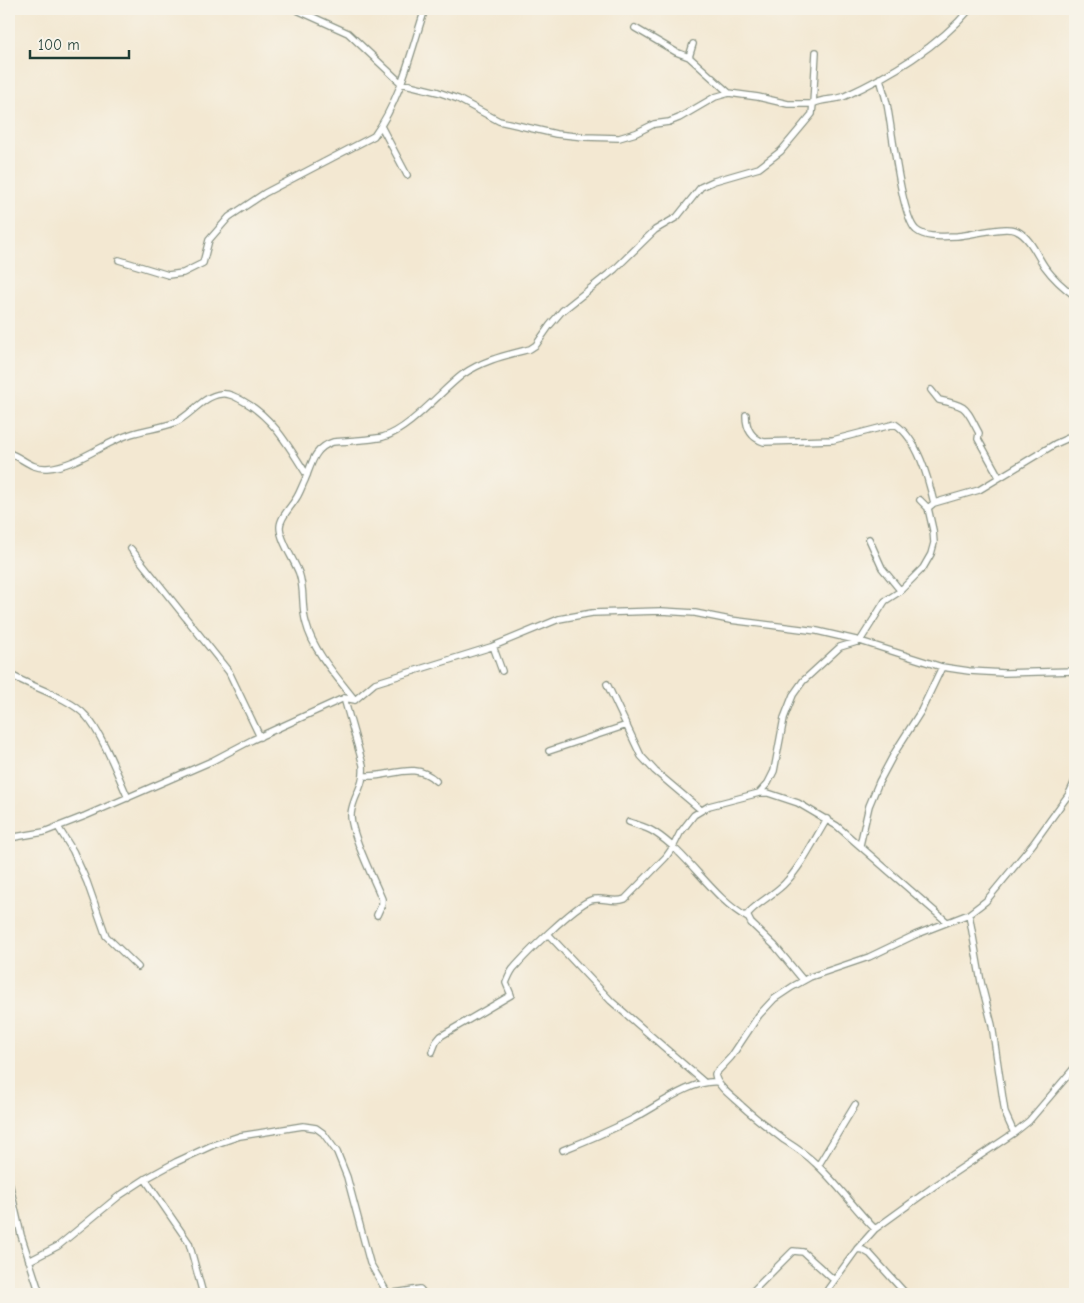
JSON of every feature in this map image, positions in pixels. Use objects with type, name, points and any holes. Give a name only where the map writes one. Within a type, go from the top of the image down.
[{"type":"street","points":[[295,9],[348,33],[401,83],[458,99],[499,121],[549,133],[619,138],[636,133],[654,124],[680,118],[715,97],[729,93],[758,96],[788,104],[813,104],[818,100],[834,100],[880,78],[935,42],[970,9]]},
{"type":"street","points":[[119,260],[168,275],[183,273],[203,263],[209,240],[229,217],[265,193],[374,136],[381,126],[401,83],[425,9]]},
{"type":"street","points":[[635,28],[688,57],[729,93]]},
{"type":"street","points":[[688,57],[693,44]]},
{"type":"street","points":[[355,700],[310,636],[303,610],[304,594],[300,575],[283,539],[280,527],[283,518],[298,495],[319,449],[325,444],[333,442],[384,437],[414,418],[461,376],[474,368],[490,360],[536,345],[562,311],[615,269],[655,230],[677,217],[701,187],[714,181],[759,168],[781,152],[812,114],[816,52]]},
{"type":"street","points":[[880,78],[887,103],[903,194],[915,229],[923,234],[940,236],[974,235],[1007,229],[1015,230],[1027,240],[1047,270],[1075,296]]},
{"type":"street","points":[[381,126],[407,175]]},
{"type":"street","points":[[931,390],[938,400],[961,404],[966,410],[979,433],[978,439],[999,477]]},
{"type":"street","points":[[9,453],[32,466],[46,468],[60,466],[131,434],[176,422],[220,394],[236,397],[262,413],[276,428],[307,475]]},
{"type":"street","points":[[746,415],[746,425],[751,434],[757,440],[764,442],[833,440],[895,424],[906,434],[916,451],[924,468],[934,503]]},
{"type":"street","points":[[928,508],[934,503],[979,490],[1056,444],[1075,435]]},
{"type":"street","points":[[759,793],[774,771],[784,718],[793,695],[803,681],[840,647],[860,641],[885,601],[900,590],[923,568],[931,554],[934,543],[928,508],[920,500]]},
{"type":"street","points":[[869,539],[882,568],[900,590]]},
{"type":"street","points":[[131,548],[229,672],[260,737]]},
{"type":"street","points":[[355,700],[375,683],[493,646],[559,619],[592,613],[661,611],[695,613],[730,620],[817,631],[860,641],[942,667],[1004,673],[1075,671]]},
{"type":"street","points":[[493,646],[502,671]]},
{"type":"street","points":[[860,845],[870,806],[879,782],[895,752],[921,711],[942,667]]},
{"type":"street","points":[[9,674],[44,689],[78,709],[86,716],[102,743],[128,798]]},
{"type":"street","points":[[606,684],[641,756],[655,771],[701,810]]},
{"type":"street","points":[[9,838],[44,832],[58,827],[212,761],[344,698],[355,700]]},
{"type":"street","points":[[344,698],[358,746],[364,776],[353,803],[352,826],[382,899],[377,916]]},
{"type":"street","points":[[549,751],[627,726]]},
{"type":"street","points":[[364,776],[383,776],[420,770],[429,774],[436,781]]},
{"type":"street","points":[[875,1229],[818,1166],[774,1133],[718,1082],[716,1078],[717,1070],[731,1058],[759,1014],[774,999],[803,980],[869,956],[969,914],[986,901],[1033,844],[1069,794],[1075,781]]},
{"type":"street","points":[[432,1052],[441,1036],[511,995],[506,983],[511,972],[548,934],[585,902],[601,898],[618,902],[625,899],[673,847],[680,833],[701,810],[759,793],[768,792],[780,796],[827,819],[860,845],[947,922]]},
{"type":"street","points":[[748,918],[749,912],[777,892],[788,880],[827,819]]},
{"type":"street","points":[[629,822],[654,832],[673,847],[734,910],[748,918],[790,963],[803,980]]},
{"type":"street","points":[[58,827],[73,851],[106,936],[138,967]]},
{"type":"street","points":[[969,914],[981,982],[992,1025],[1005,1113],[1014,1133]]},
{"type":"street","points":[[548,934],[611,1001],[704,1082]]},
{"type":"street","points":[[828,1289],[875,1229],[932,1187],[1029,1121],[1075,1067]]},
{"type":"street","points":[[563,1150],[629,1121],[675,1095],[704,1082],[718,1082]]},
{"type":"street","points":[[818,1166],[855,1105]]},
{"type":"street","points":[[29,1261],[68,1240],[119,1196],[145,1179],[212,1145],[266,1131],[303,1126],[316,1128],[330,1140],[337,1152],[347,1177],[370,1263],[388,1294],[420,1289],[424,1294]]},
{"type":"street","points":[[145,1179],[190,1243],[203,1294]]},
{"type":"street","points":[[9,1182],[29,1261],[40,1294]]},
{"type":"street","points":[[858,1249],[870,1254],[906,1294]]},
{"type":"street","points":[[750,1294],[793,1251],[803,1252],[834,1280]]}]
